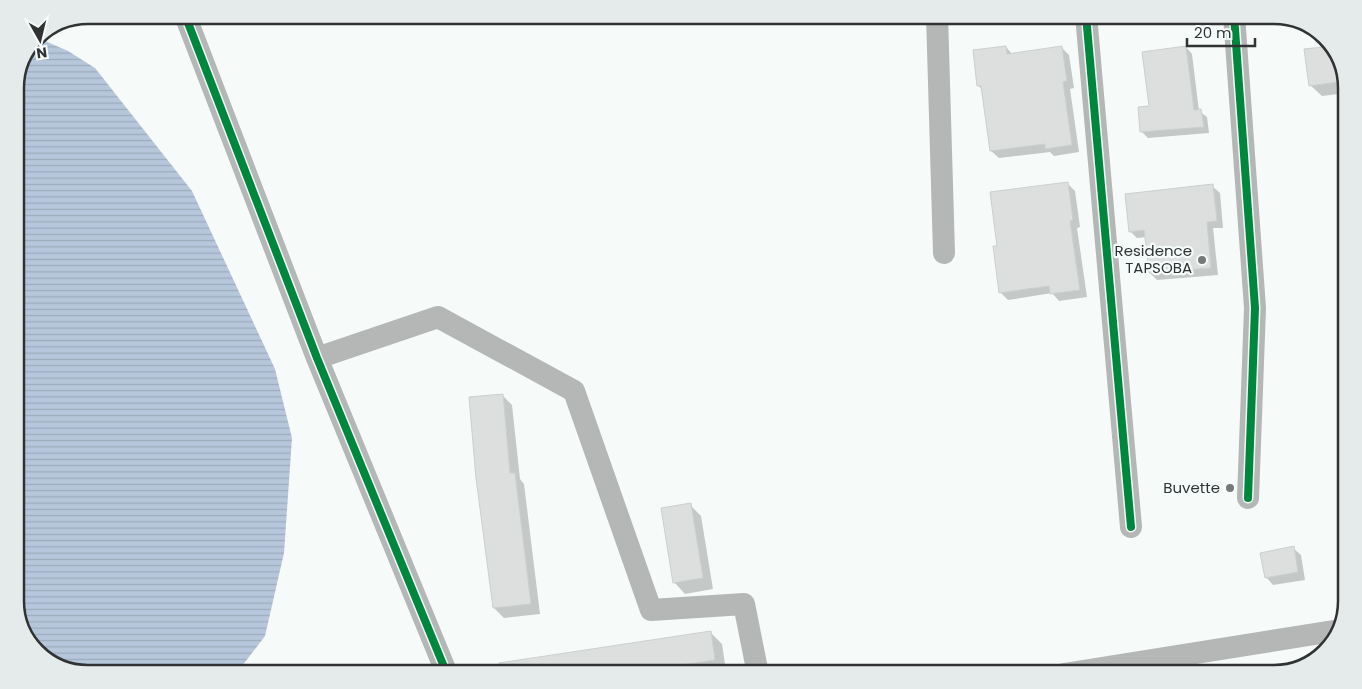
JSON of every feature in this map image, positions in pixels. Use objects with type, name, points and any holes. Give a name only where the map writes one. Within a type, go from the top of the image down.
[{"type":"street","points":[[188,24],[317,358],[443,665]]},
{"type":"street","points":[[937,24],[944,253]]},
{"type":"street","points":[[1087,24],[1131,527]]},
{"type":"street","points":[[1235,24],[1255,308],[1248,498]]},
{"type":"street","points":[[317,358],[438,317],[574,391],[651,610],[744,604],[756,665]]},
{"type":"street","points":[[1123,665],[1329,633]]},
{"type":"water","points":[[45,41],[68,51],[95,68],[192,191],[275,369],[292,438],[284,553],[265,636],[243,665],[88,665],[67,662],[52,654],[35,637],[27,622],[24,605],[24,84],[29,63],[35,52]]},
{"type":"building","points":[[1006,46],[1007,54],[1062,46],[1067,81],[1063,82],[1072,145],[1045,149],[1045,144],[990,151],[981,86],[977,86],[973,50]]},
{"type":"building","points":[[1186,46],[1194,110],[1201,109],[1204,127],[1140,132],[1138,107],[1149,106],[1142,52]]},
{"type":"building","points":[[1323,47],[1335,67],[1338,82],[1309,86],[1304,49]]},
{"type":"building","points":[[1068,182],[1073,220],[1070,221],[1080,290],[1050,294],[1049,286],[999,293],[993,246],[997,246],[990,192]]},
{"type":"building","points":[[1213,184],[1217,221],[1207,222],[1211,268],[1149,273],[1144,230],[1129,232],[1125,194]]},
{"type":"building","points":[[503,394],[510,473],[515,473],[531,604],[493,608],[476,478],[469,397]]},
{"type":"building","points":[[691,503],[703,578],[673,583],[661,508]]},
{"type":"building","points":[[1294,546],[1298,572],[1265,578],[1260,553]]},
{"type":"building","points":[[711,631],[715,660],[681,665],[499,665],[499,663]]},
{"type":"cycle path","points":[[188,24],[317,358],[443,665]]},
{"type":"cycle path","points":[[1087,24],[1131,527]]},
{"type":"cycle path","points":[[1235,24],[1255,308],[1248,498]]},
{"type":"place","name":"Residence TAPSOBA","points":[[1202,260]]},
{"type":"place","name":"Buvette","points":[[1230,488]]}]
